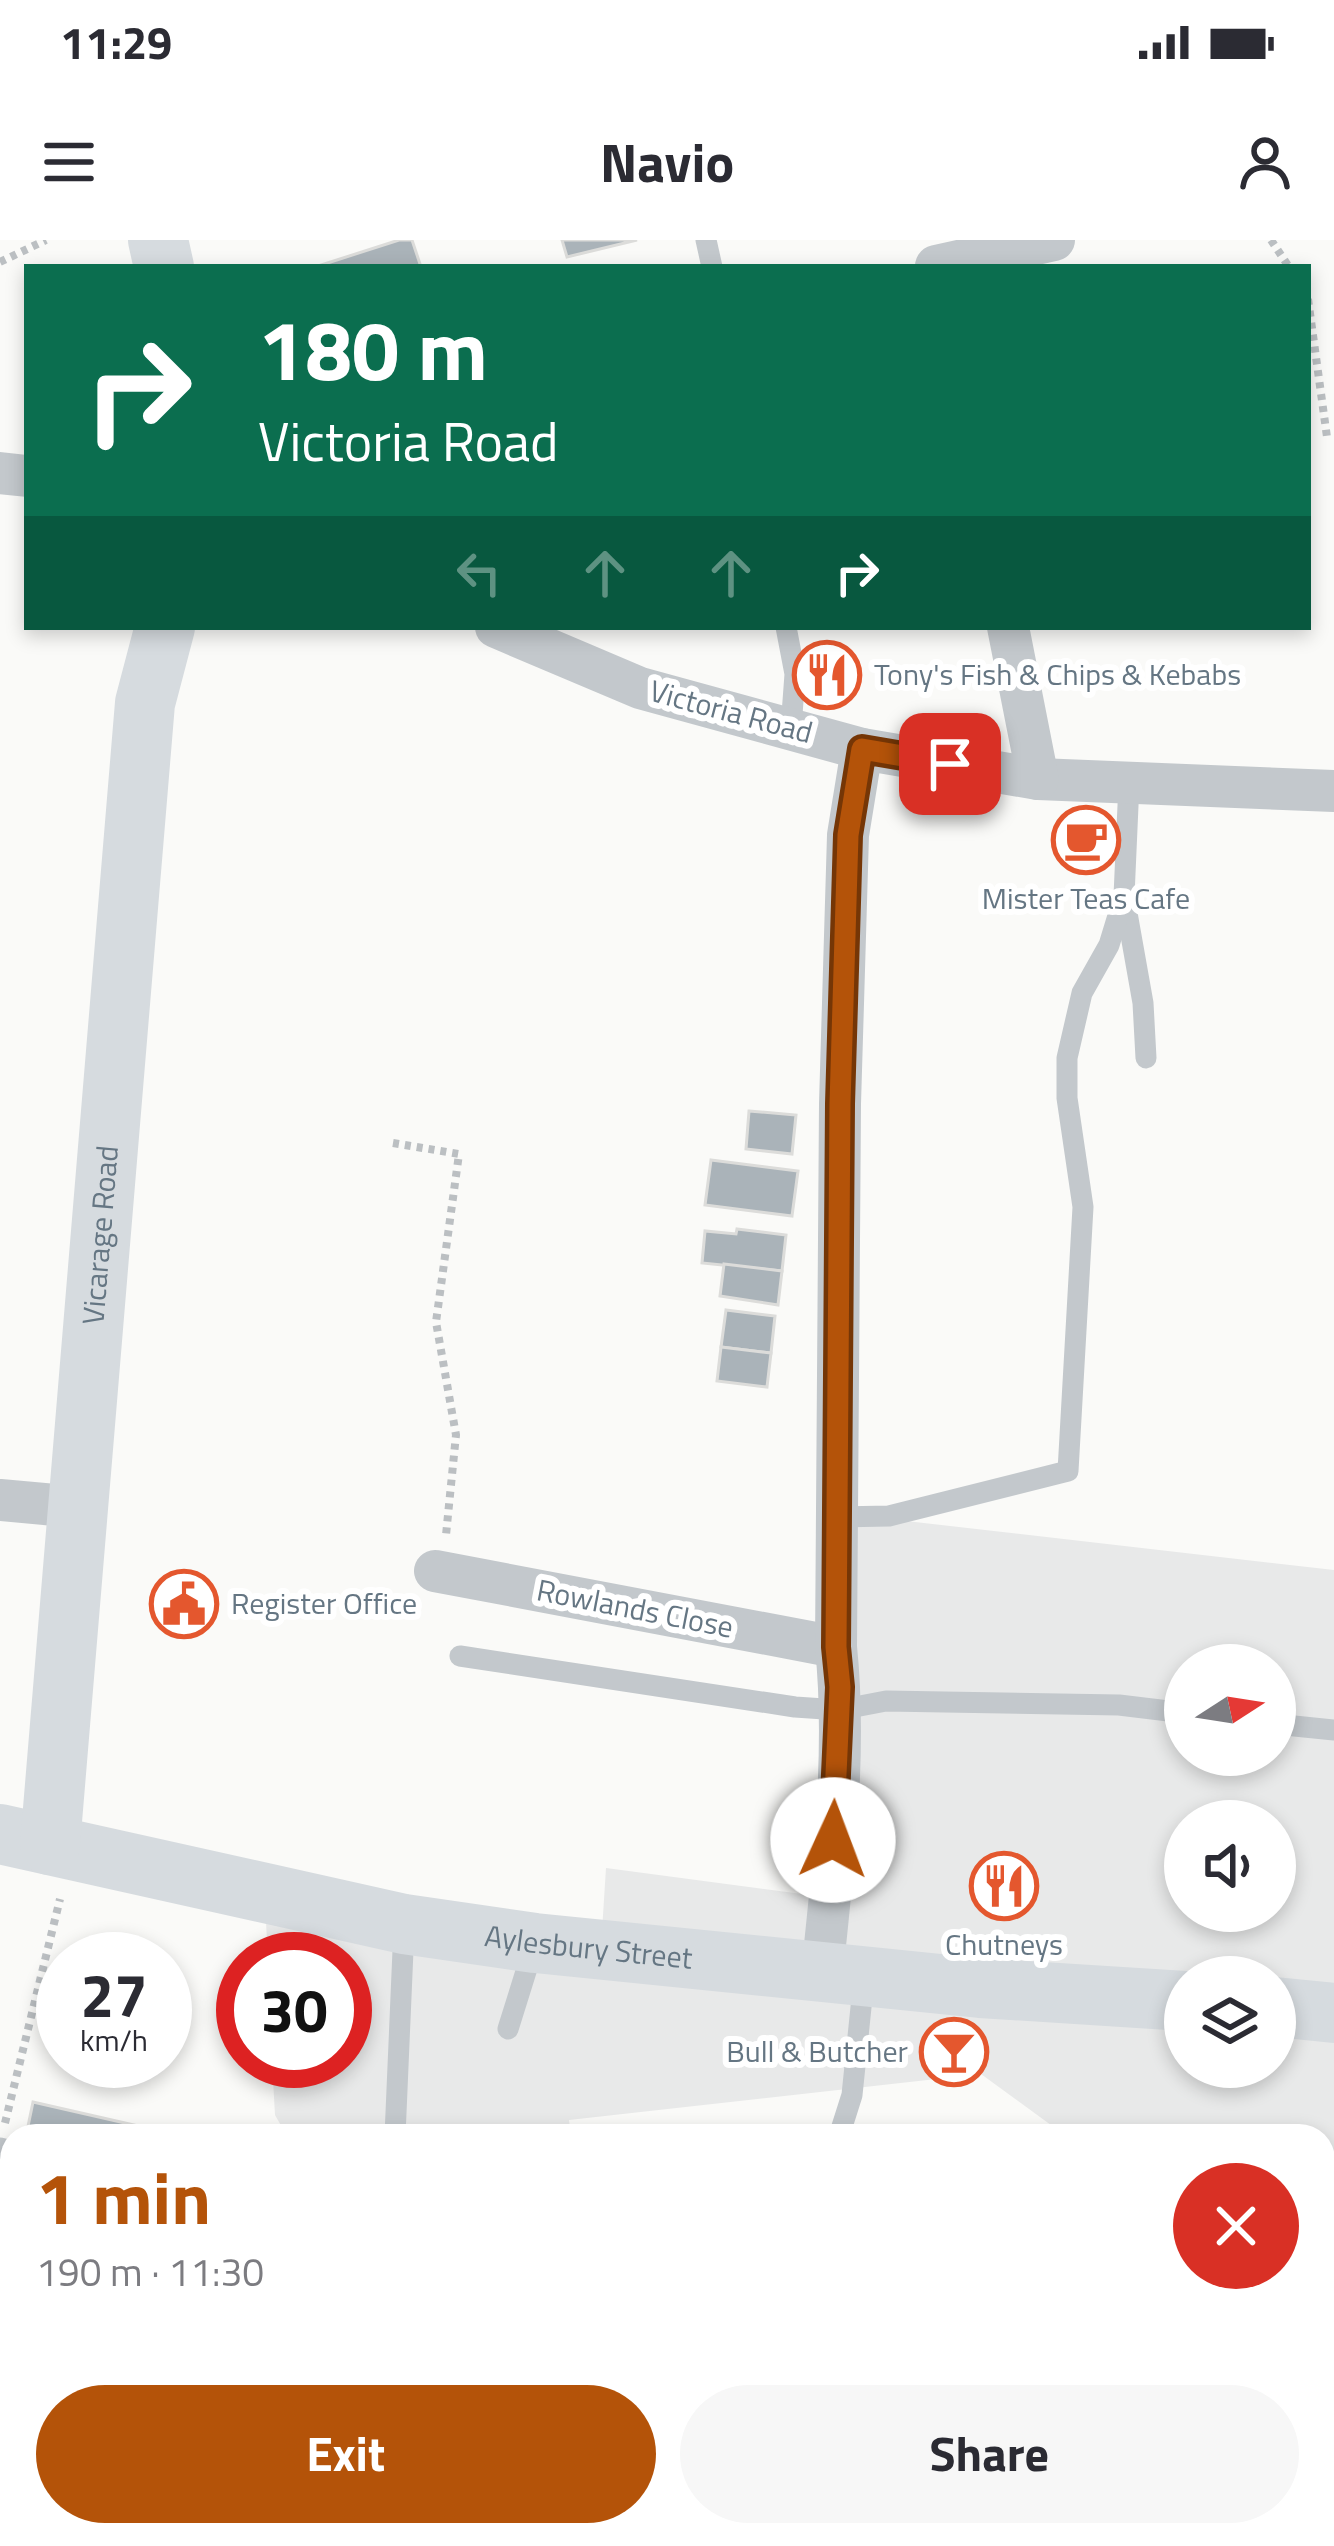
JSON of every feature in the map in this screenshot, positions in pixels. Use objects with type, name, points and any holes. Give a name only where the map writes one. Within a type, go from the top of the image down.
[{"type":"street","points":[[945,264],[1054,240]]},
{"type":"street","name":"Vicarage Road","points":[[40,1843],[77,1507],[145,703],[164,630]]},
{"type":"street","name":"Victoria Road","points":[[503,630],[640,688],[862,749],[1038,779],[1334,791]]},
{"type":"street","points":[[1009,630],[1038,779]]},
{"type":"street","points":[[843,1976],[831,1884],[839,1710],[840,1104],[848,835],[862,749]]},
{"type":"street","points":[[0,1500],[77,1507]]},
{"type":"street","name":"Rowlands Close","points":[[439,1572],[836,1647]]},
{"type":"street","name":"Aylesbury Street","points":[[40,1843],[404,1924],[535,1943],[843,1976],[1164,1999]]},
{"type":"street","points":[[1296,2009],[1334,2013]]},
{"type":"lane","points":[[787,630],[795,674],[790,728]]},
{"type":"lane","points":[[1129,783],[1124,896],[1143,1003],[1146,1058]]},
{"type":"lane","points":[[837,1517],[889,1516],[1068,1471],[1083,1207],[1067,1098],[1067,1058],[1082,993],[1109,945],[1124,896]]},
{"type":"lane","points":[[460,1656],[795,1707],[839,1710],[886,1701],[1164,1711]]},
{"type":"lane","points":[[1296,1726],[1334,1730]]},
{"type":"lane","points":[[396,2124],[404,1924]]},
{"type":"lane","points":[[508,2029],[535,1943]]},
{"type":"lane","points":[[842,2124],[852,2095],[843,1976]]},
{"type":"path","points":[[0,262],[46,240]]},
{"type":"path","points":[[1311,321],[1327,437]]},
{"type":"path","points":[[393,1143],[459,1154],[436,1322],[456,1435],[439,1572]]},
{"type":"path","points":[[3,2124],[40,1843]]},
{"type":"shaded area","points":[[854,1515],[1334,1570],[1334,2124],[1050,2124],[981,2074],[569,2120],[570,2124],[280,2124],[274,2088],[372,2088],[372,1940],[599,1978],[606,1868],[802,1894],[850,1658]]},
{"type":"shaded area","points":[[266,1922],[325,1932],[267,1932]]},
{"type":"building","points":[[412,240],[420,264],[324,264]]},
{"type":"building","points":[[562,240],[637,240],[567,257]]},
{"type":"building","points":[[749,1111],[796,1115],[792,1154],[746,1149]]},
{"type":"building","points":[[711,1160],[798,1171],[792,1216],[705,1205]]},
{"type":"building","points":[[737,1229],[786,1235],[782,1271],[702,1263],[705,1231],[736,1234]]},
{"type":"building","points":[[724,1264],[782,1271],[778,1305],[720,1296]]},
{"type":"building","points":[[726,1310],[775,1316],[771,1353],[721,1347]]},
{"type":"building","points":[[721,1347],[771,1353],[767,1387],[717,1381]]},
{"type":"building","points":[[33,2102],[129,2124],[28,2124]]},
{"type":"place","name":"Tony's Fish & Chips & Kebabs","points":[[827,675]]},
{"type":"place","name":"Mister Teas Cafe","points":[[1086,840]]},
{"type":"place","name":"Register Office","points":[[184,1604]]},
{"type":"place","name":"Chutneys","points":[[1004,1886]]},
{"type":"place","name":"Bull & Butcher","points":[[954,2052]]},
{"type":"route","points":[[833,1840],[840,1687],[836,1647],[840,1104],[848,835],[862,749],[950,764]]}]
